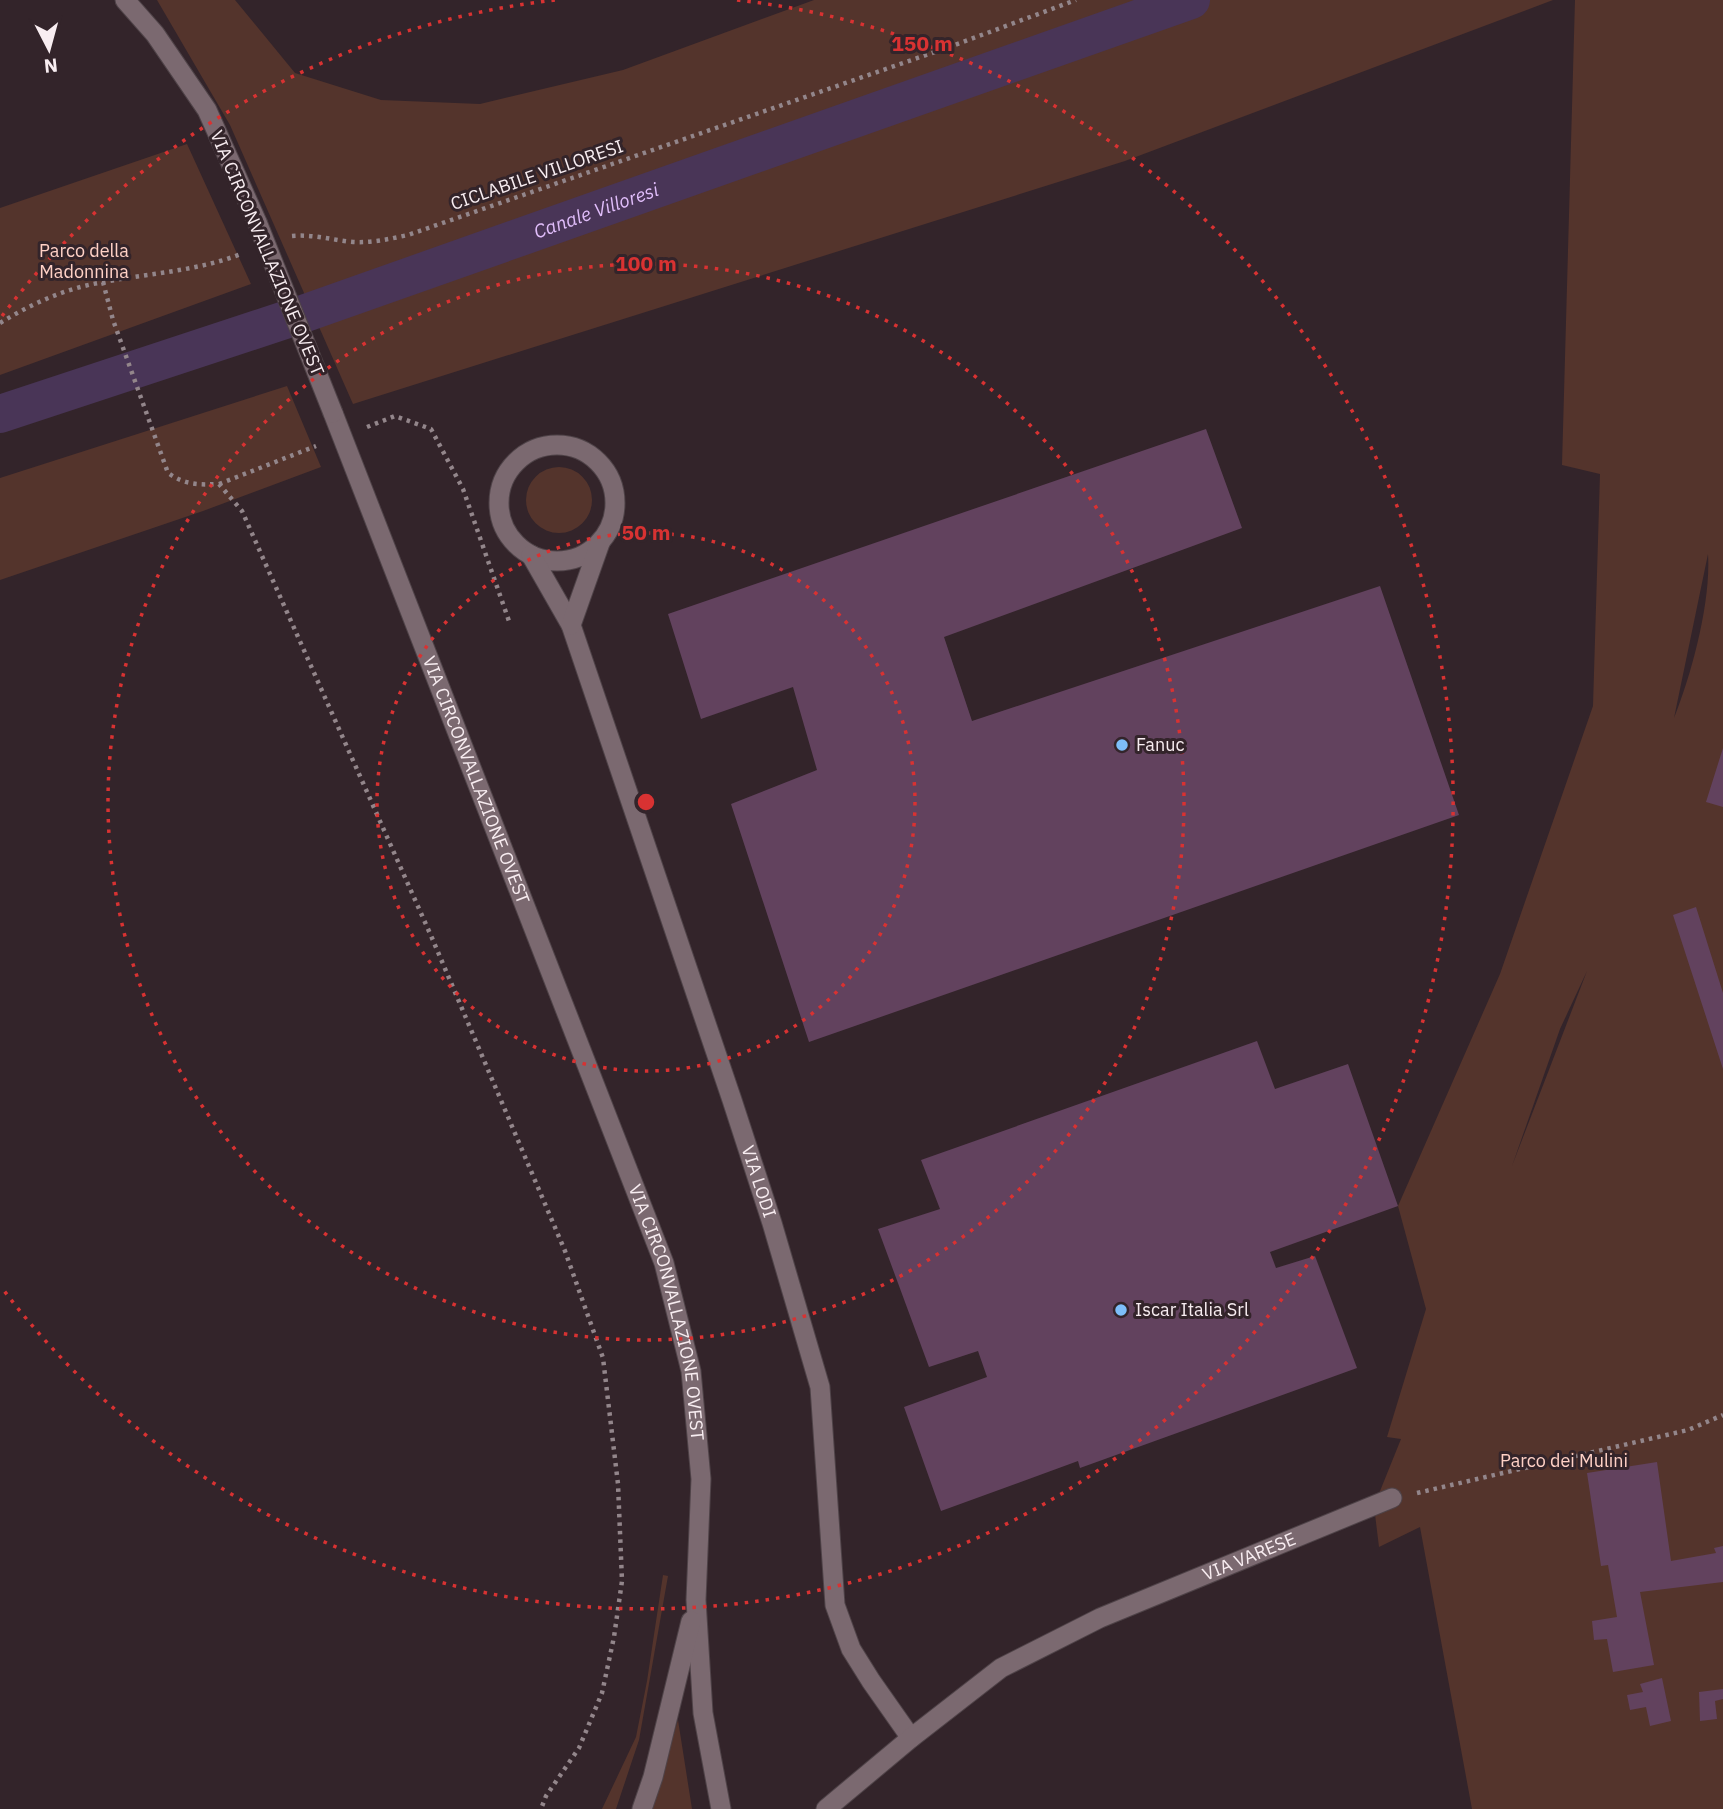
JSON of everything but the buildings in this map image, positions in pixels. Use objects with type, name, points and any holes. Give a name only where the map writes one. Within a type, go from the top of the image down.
[{"type":"street","name":"VIA CIRCONVALLAZIONE OVEST","points":[[125,0],[155,34],[207,110],[257,222],[343,436],[664,1263],[691,1371],[701,1479],[696,1600]]},
{"type":"street","points":[[571,625],[615,508],[613,489],[606,471],[592,457],[575,448],[556,445],[537,448],[520,458],[507,472],[500,491],[499,510],[504,529],[516,544],[531,555],[549,561],[568,561],[585,555],[600,543]]},
{"type":"street","name":"VIA LODI","points":[[531,555],[571,625],[732,1100],[772,1223],[820,1387],[835,1605],[851,1649],[911,1738]]},
{"type":"street","name":"VIA VARESE","points":[[826,1809],[1001,1668],[1100,1618],[1392,1498]]},
{"type":"street","points":[[642,1809],[653,1777],[696,1600]]},
{"type":"street","points":[[696,1600],[703,1713],[721,1809]]},
{"type":"path","name":"CICLABILE VILLORESI","points":[[289,236],[315,235],[354,242],[379,241],[408,235],[952,46],[1076,0]]},
{"type":"path","points":[[0,323],[32,304],[70,290],[103,282],[187,270],[244,253]]},
{"type":"path","points":[[103,282],[113,320],[168,473],[179,481],[196,485],[219,484],[395,416],[431,429],[463,489],[510,624]]},
{"type":"path","points":[[219,484],[242,511],[432,938],[565,1251],[603,1358],[618,1484],[622,1581],[614,1637],[599,1702],[579,1748],[552,1787],[541,1809]]},
{"type":"path","points":[[1392,1498],[1688,1430],[1723,1415]]},
{"type":"green space","points":[[157,0],[235,0],[295,73],[381,100],[480,104],[623,70],[814,0],[1553,0],[1125,161],[353,404],[230,125]]},
{"type":"green space","name":"Parco dei Mulini","points":[[1575,0],[1723,0],[1723,1809],[1472,1809],[1420,1527],[1379,1547],[1374,1506],[1401,1439],[1387,1437],[1426,1309],[1398,1206],[1500,974],[1593,706],[1600,474],[1562,465]],"holes":[[[1708,554],[1706,594],[1699,637],[1674,718]],[[1587,971],[1512,1166],[1560,1029]]]},
{"type":"green space","name":"Parco della Madonnina","points":[[187,144],[251,284],[0,375],[0,208]]},
{"type":"green space","points":[[287,386],[321,467],[203,511],[0,580],[0,478]]},
{"type":"green space","points":[[565,467],[583,476],[590,487],[590,513],[583,524],[572,531],[553,533],[535,524],[528,513],[526,494],[535,476],[546,469]]},
{"type":"green space","points":[[663,1575],[668,1576],[639,1740],[616,1809],[602,1809],[636,1737]]},
{"type":"green space","points":[[678,1720],[692,1809],[651,1809]]},
{"type":"waterway","name":"Canale Villoresi","points":[[0,414],[300,315],[1191,0]]},
{"type":"place","name":"Fanuc","points":[[1122,745]]},
{"type":"place","name":"Iscar Italia Srl","points":[[1121,1310]]}]
